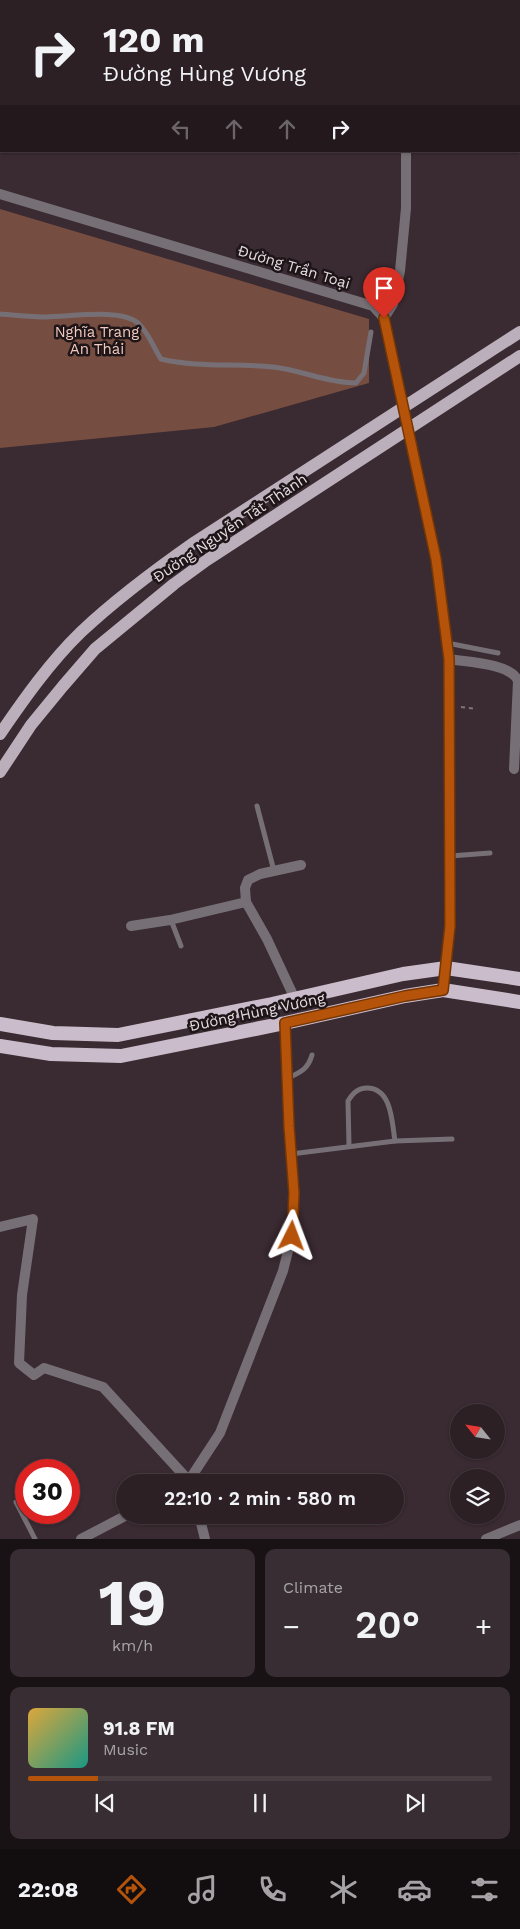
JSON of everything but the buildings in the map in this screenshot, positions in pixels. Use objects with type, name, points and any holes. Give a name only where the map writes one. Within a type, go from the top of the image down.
[{"type":"highway","name":"Đường Hùng Vương","points":[[0,1024],[53,1033],[118,1035],[295,999],[403,974],[446,968],[520,979]]},
{"type":"highway","name":"Đường Hùng Vương","points":[[0,1046],[51,1054],[121,1056],[285,1023],[405,996],[443,990],[520,1002]]},
{"type":"main road","name":"Đường Nguyễn Tất Thành","points":[[0,734],[45,673],[86,628],[159,568],[520,332]]},
{"type":"main road","name":"Đường Nguyễn Tất Thành","points":[[0,772],[31,726],[95,649],[150,602],[207,560],[520,356]]},
{"type":"main road","points":[[296,477],[307,495]]},
{"type":"street","points":[[406,152],[406,208],[400,271],[393,304],[384,318],[436,559],[449,659],[450,926],[443,990]]},
{"type":"street","name":"Đường Trần Toại","points":[[0,194],[373,306],[384,318]]},
{"type":"street","points":[[449,659],[500,667],[516,677],[518,681],[514,768]]},
{"type":"street","points":[[295,999],[246,902],[245,888],[248,880],[260,874],[301,865]]},
{"type":"street","points":[[131,926],[170,920],[246,902]]},
{"type":"street","points":[[194,1474],[220,1433],[283,1271],[292,1236],[294,1193],[285,1023]]},
{"type":"street","points":[[0,1226],[33,1219],[22,1296],[18,1363],[34,1375],[44,1368],[103,1387],[182,1474]]},
{"type":"street","points":[[81,1539],[116,1521]]},
{"type":"street","points":[[201,1524],[205,1539]]},
{"type":"street","points":[[486,1539],[520,1524]]},
{"type":"lane","points":[[0,314],[44,317],[103,315],[125,317],[136,322],[145,331],[161,359],[202,364],[273,367],[323,379],[356,384],[364,373],[371,332]]},
{"type":"lane","points":[[447,643],[498,653]]},
{"type":"lane","points":[[257,806],[274,871]]},
{"type":"lane","points":[[450,856],[490,853]]},
{"type":"lane","points":[[170,920],[181,946]]},
{"type":"lane","points":[[288,1078],[305,1070],[312,1055]]},
{"type":"lane","points":[[349,1145],[348,1101],[358,1089],[370,1088],[381,1093],[388,1103],[395,1141]]},
{"type":"lane","points":[[291,1154],[349,1145],[452,1139]]},
{"type":"lane","points":[[27,1524],[35,1539]]},
{"type":"path","points":[[449,706],[477,709]]},
{"type":"green space","name":"Nghĩa Trang An Thái","points":[[0,209],[369,319],[369,383],[214,427],[0,448]]},
{"type":"route","points":[[292,1236],[294,1193],[285,1023],[405,996],[443,990],[449,940],[449,659],[436,559],[384,318]]}]
